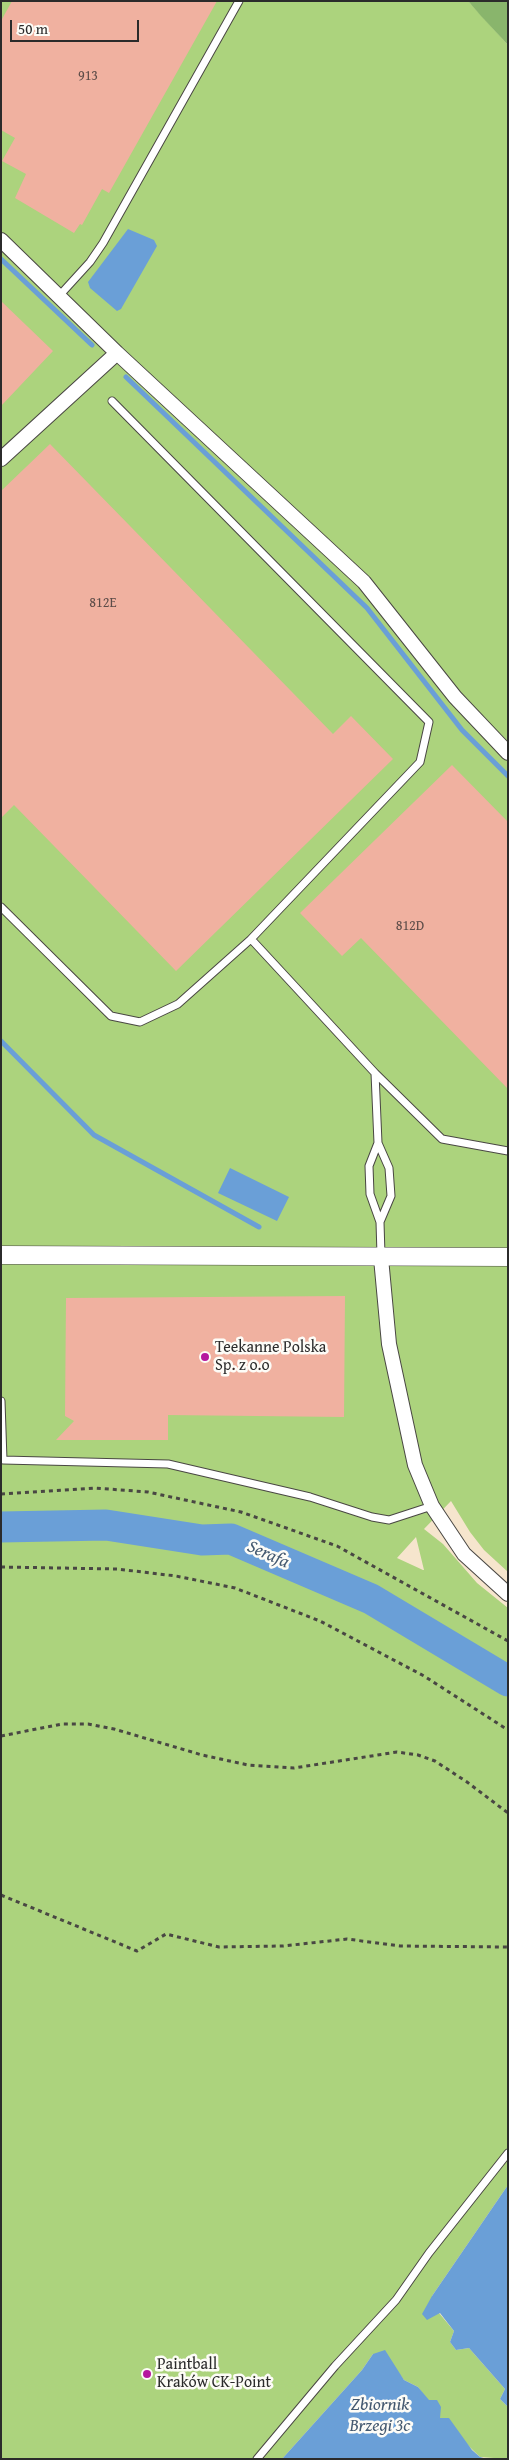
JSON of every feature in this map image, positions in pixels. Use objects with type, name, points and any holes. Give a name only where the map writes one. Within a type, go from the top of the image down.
[{"type":"street","points":[[1,240],[117,353],[364,582],[455,697],[508,753]]},
{"type":"street","points":[[1,459],[117,353]]},
{"type":"street","points":[[1,1255],[381,1258],[508,1257]]},
{"type":"street","points":[[381,1258],[389,1344],[415,1464],[432,1506],[464,1554],[508,1594]]},
{"type":"lane","points":[[59,296],[90,262],[103,243],[240,1]]},
{"type":"lane","points":[[1,908],[110,1016],[140,1022],[178,1004],[251,939],[420,762],[429,722],[112,401]]},
{"type":"lane","points":[[251,939],[375,1073],[442,1139],[508,1151]]},
{"type":"lane","points":[[375,1073],[378,1142],[389,1168],[391,1196],[380,1222]]},
{"type":"lane","points":[[378,1142],[369,1166],[370,1194],[380,1222],[381,1258]]},
{"type":"lane","points":[[1,1401],[2,1460],[168,1464],[310,1497],[372,1517],[389,1520],[432,1506]]},
{"type":"lane","points":[[257,2459],[335,2366],[396,2300],[429,2253],[508,2153]]},
{"type":"path","points":[[1,1494],[96,1488],[148,1492],[241,1512],[337,1546],[508,1641]]},
{"type":"path","points":[[1,1567],[117,1569],[176,1576],[235,1588],[320,1621],[424,1676],[508,1730]]},
{"type":"path","points":[[1,1736],[62,1724],[88,1724],[114,1729],[202,1755],[248,1765],[294,1768],[397,1752],[418,1755],[436,1761],[508,1813]]},
{"type":"path","points":[[1,1895],[137,1951],[166,1934],[219,1947],[283,1946],[347,1939],[400,1946],[508,1947]]},
{"type":"green space","points":[[1,1],[468,1],[508,45],[508,1572],[484,1550],[470,1532],[451,1501],[424,1529],[443,1544],[477,1583],[508,1608],[508,2185],[432,2296],[439,2313],[454,2331],[450,2342],[456,2350],[469,2348],[505,2389],[500,2399],[508,2407],[508,2459],[480,2457],[440,2418],[418,2387],[404,2380],[397,2371],[373,2354],[362,2370],[282,2459],[1,2459]],"holes":[[[416,1537],[424,1570],[397,1558]]]},
{"type":"green space","points":[[468,1],[508,1],[508,45],[481,16]]},
{"type":"water","points":[[128,229],[154,240],[157,246],[121,309],[117,311],[90,288],[88,282]]},
{"type":"water","points":[[230,1168],[289,1197],[277,1221],[218,1193]]},
{"type":"water","points":[[508,2185],[508,2407],[500,2399],[505,2389],[469,2348],[456,2350],[450,2342],[454,2331],[440,2313],[427,2320],[422,2314],[432,2296]]},
{"type":"water","name":"Zbiornik Brzegi 3c","points":[[385,2350],[404,2380],[418,2387],[429,2400],[437,2400],[441,2407],[440,2418],[449,2418],[472,2450],[480,2457],[487,2459],[282,2459],[362,2370],[373,2354]]},
{"type":"building","points":[[12,1],[217,1],[109,193],[102,189],[82,225],[80,224],[74,233],[15,198],[26,174],[2,161],[15,138],[1,130],[1,21]]},
{"type":"building","points":[[1,301],[53,351],[1,406]]},
{"type":"building","points":[[50,444],[333,734],[351,716],[393,759],[176,971],[14,805],[1,818],[1,491]]},
{"type":"building","points":[[452,765],[508,822],[508,1089],[361,938],[342,956],[300,913]]},
{"type":"building","name":"Teekanne Polska Sp. z o.o","points":[[345,1296],[344,1417],[168,1415],[168,1440],[56,1440],[74,1421],[65,1416],[66,1298]]},
{"type":"waterway","points":[[1,259],[92,345]]},
{"type":"waterway","points":[[126,377],[367,608],[462,730],[508,776]]},
{"type":"waterway","points":[[1,1041],[94,1135],[259,1227]]},
{"type":"waterway","name":"Serafa","points":[[1,1527],[106,1525],[202,1540],[231,1539],[371,1599],[508,1681]]},
{"type":"place","name":"Teekanne Polska Sp. z o.o","points":[[205,1357]]},
{"type":"place","name":"Paintball Kraków CK-Point","points":[[147,2374]]}]
